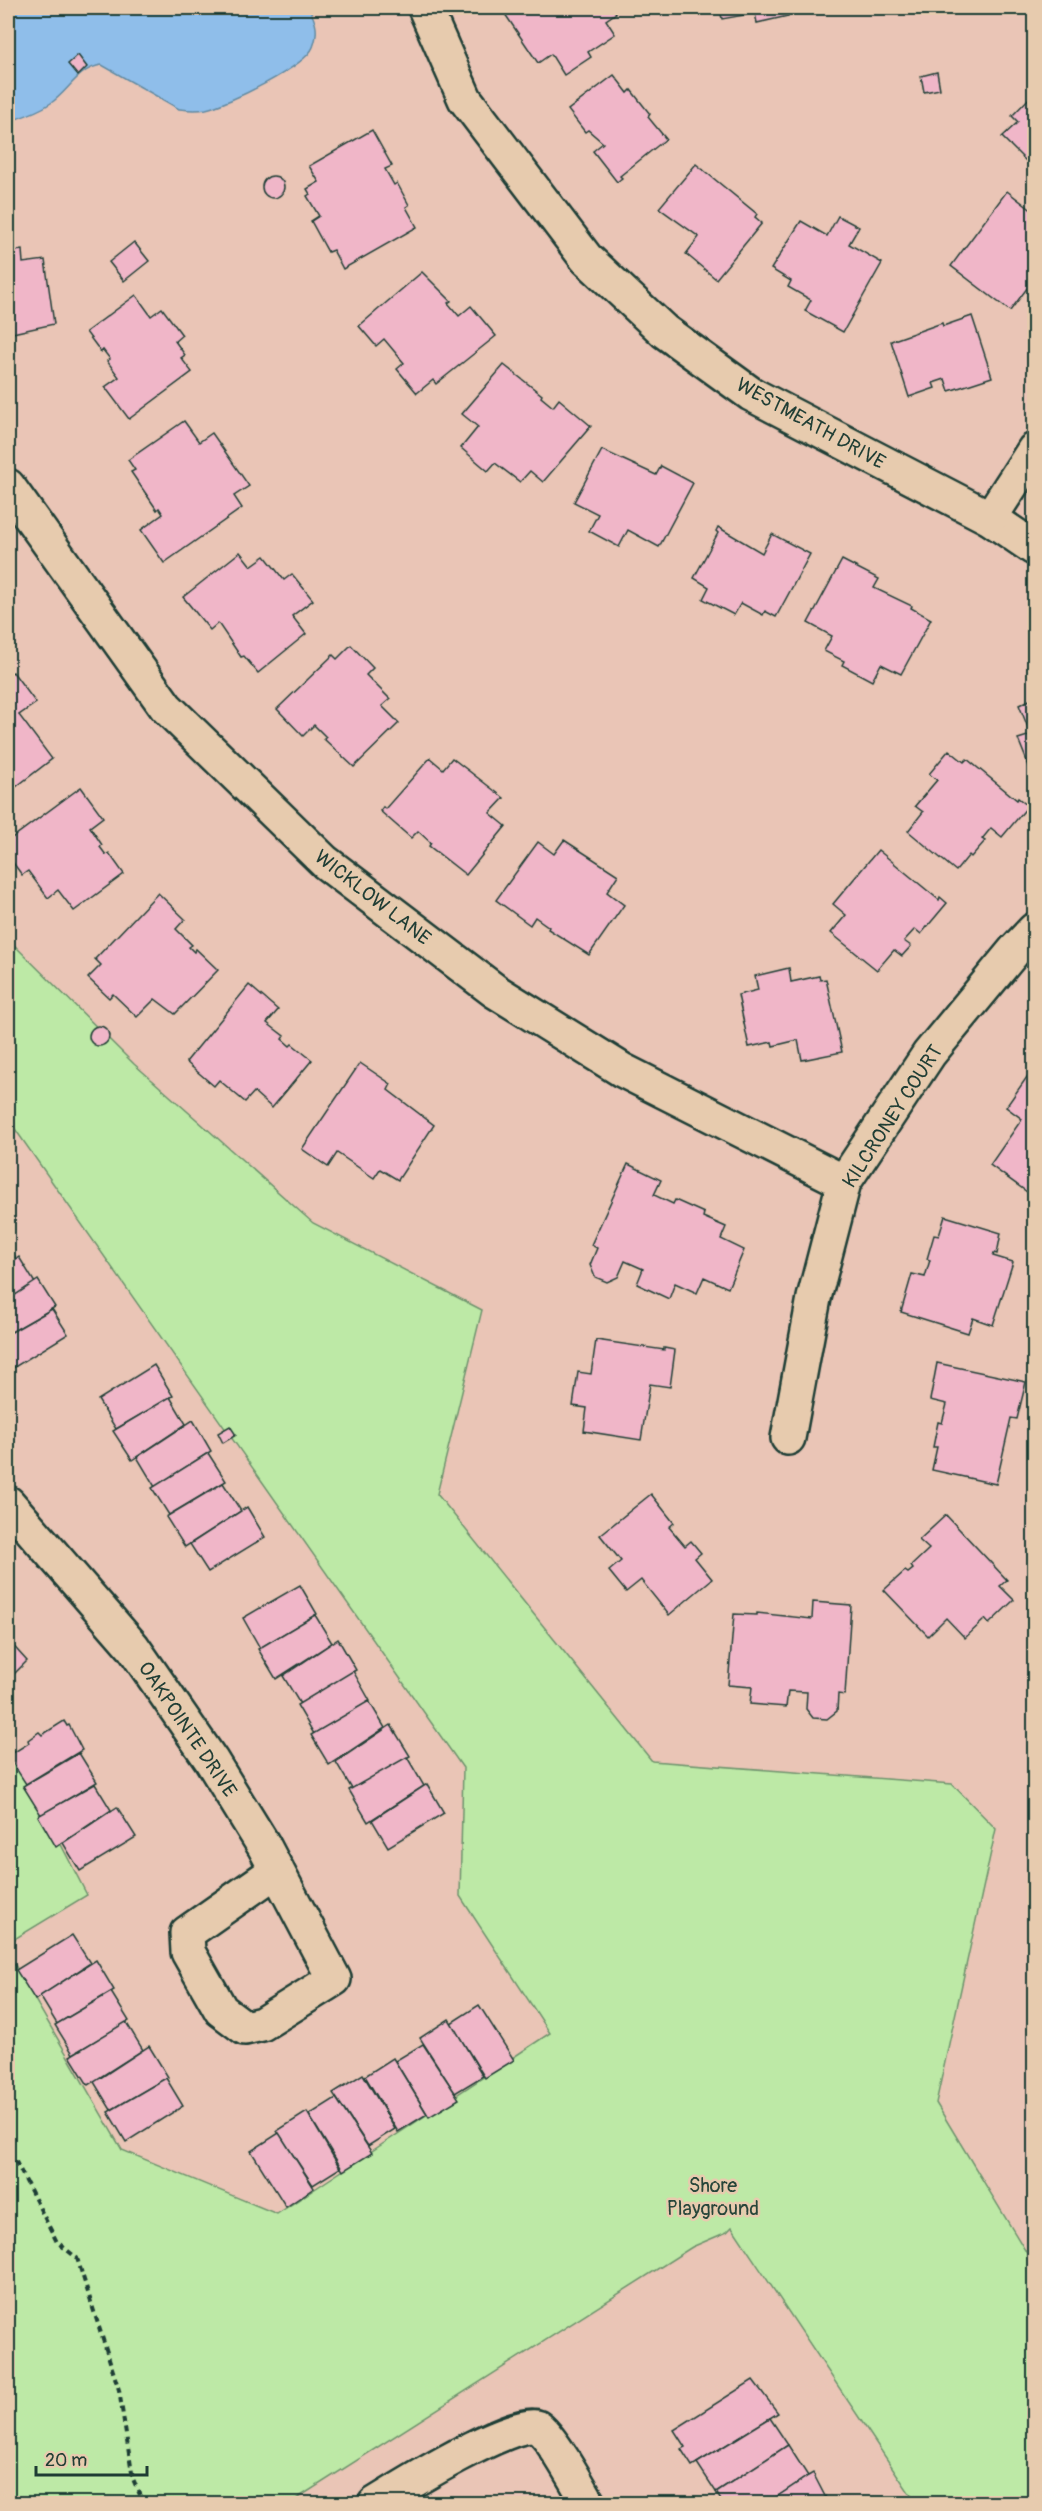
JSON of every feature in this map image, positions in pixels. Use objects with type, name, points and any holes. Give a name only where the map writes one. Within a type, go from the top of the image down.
[{"type":"street","name":"WESTMEATH DRIVE","points":[[426,8],[465,99],[586,258],[664,331],[751,394],[990,518],[1035,548]]},
{"type":"street","points":[[990,518],[1035,450]]},
{"type":"street","name":"WICKLOW LANE","points":[[8,486],[166,707],[325,862],[495,991],[622,1070],[844,1182]]},
{"type":"street","name":"KILCRONEY COURT","points":[[788,1438],[814,1298],[844,1182],[929,1054],[1015,950],[1035,930]]},
{"type":"street","name":"OAKPOINTE DRIVE","points":[[8,1503],[133,1647],[211,1760],[277,1870],[334,1979],[262,2024],[245,2028],[221,2010],[188,1952],[187,1933],[277,1870]]},
{"type":"street","points":[[375,2504],[468,2450],[511,2430],[534,2426],[548,2438],[590,2504]]},
{"type":"path","points":[[8,2154],[14,2158],[57,2242],[77,2258],[119,2390],[134,2479],[144,2504]]},
{"type":"green space","name":"Shore Playground","points":[[8,939],[134,1064],[313,1223],[482,1310],[437,1494],[652,1761],[952,1784],[996,1829],[936,2103],[1034,2265],[1034,2503],[916,2503],[732,2227],[727,2232],[692,2247],[290,2503],[8,2503],[8,1953],[122,2150],[277,2214],[550,2033],[460,1896],[463,1768],[8,1119]]},
{"type":"green space","points":[[8,1742],[87,1895],[8,1943]]},
{"type":"water","points":[[8,8],[309,8],[315,22],[316,36],[313,47],[296,64],[265,84],[217,106],[195,110],[179,109],[102,65],[80,75],[46,106],[8,122]]},
{"type":"building","points":[[516,8],[613,8],[616,13],[606,20],[615,34],[588,52],[591,57],[564,75],[551,54],[538,63],[505,14]]},
{"type":"building","points":[[696,8],[786,8],[788,16],[757,23],[755,13],[722,19],[720,9],[697,14]]},
{"type":"building","points":[[78,55],[87,67],[78,76],[68,64]]},
{"type":"building","points":[[937,72],[940,89],[924,92],[921,76]]},
{"type":"building","points":[[614,75],[628,93],[631,90],[650,114],[648,117],[666,139],[620,176],[622,178],[617,182],[593,151],[603,143],[588,130],[585,132],[568,110]]},
{"type":"building","points":[[1034,93],[1034,169],[1002,137],[1018,122],[1012,116]]},
{"type":"building","points":[[372,130],[392,166],[385,169],[394,185],[397,183],[409,205],[406,207],[417,227],[343,269],[333,250],[328,252],[311,221],[319,216],[307,196],[310,194],[307,189],[319,182],[309,166]]},
{"type":"building","points":[[696,164],[757,214],[755,217],[762,223],[716,279],[686,254],[699,237],[659,208]]},
{"type":"building","points":[[273,176],[281,179],[284,187],[281,195],[273,198],[265,195],[262,187],[265,179]]},
{"type":"building","points":[[1007,191],[1034,212],[1034,279],[1010,311],[951,266]]},
{"type":"building","points":[[838,216],[859,227],[849,244],[882,263],[843,332],[805,311],[811,300],[788,287],[791,281],[771,269],[801,221],[827,236]]},
{"type":"building","points":[[134,242],[149,261],[124,281],[109,262]]},
{"type":"building","points":[[22,250],[23,263],[45,260],[54,324],[8,334],[8,252]]},
{"type":"building","points":[[422,272],[451,301],[448,303],[459,316],[471,306],[496,336],[436,384],[433,380],[417,393],[397,369],[404,363],[384,339],[376,346],[359,326]]},
{"type":"building","points":[[136,295],[151,316],[162,308],[182,335],[175,341],[185,355],[181,358],[192,372],[129,419],[105,387],[119,377],[107,361],[110,359],[103,350],[101,352],[86,332]]},
{"type":"building","points":[[972,316],[992,377],[949,391],[945,379],[933,383],[935,388],[909,397],[891,341],[942,323],[943,326]]},
{"type":"building","points":[[504,365],[542,395],[541,397],[553,407],[559,399],[591,426],[543,482],[530,471],[520,482],[495,463],[488,471],[461,448],[478,427],[462,414]]},
{"type":"building","points":[[184,421],[199,442],[212,433],[249,486],[234,496],[242,508],[164,563],[141,530],[163,514],[159,508],[157,510],[131,472],[135,470],[128,460]]},
{"type":"building","points":[[602,450],[656,475],[661,466],[693,483],[659,547],[628,530],[619,547],[589,531],[598,514],[574,502]]},
{"type":"building","points":[[718,527],[762,553],[772,534],[810,554],[776,617],[765,611],[763,615],[741,603],[734,615],[703,599],[709,587],[694,578],[718,533],[716,531]]},
{"type":"building","points":[[240,552],[251,566],[265,556],[284,580],[292,574],[313,600],[292,616],[306,634],[258,673],[244,656],[241,657],[218,623],[210,630],[183,597]]},
{"type":"building","points":[[842,560],[879,579],[874,588],[912,606],[911,608],[931,619],[901,674],[881,664],[872,681],[842,665],[844,661],[824,651],[832,636],[808,623]]},
{"type":"building","points":[[351,645],[373,668],[366,675],[390,699],[382,706],[399,723],[354,767],[324,739],[326,737],[314,725],[303,736],[277,709],[333,655],[337,659]]},
{"type":"building","points":[[13,672],[36,703],[19,715],[52,759],[8,793],[8,675]]},
{"type":"building","points":[[1034,698],[1034,769],[1031,771],[1018,739],[1031,735],[1019,705]]},
{"type":"building","points":[[949,750],[964,762],[967,759],[1017,800],[1018,798],[1028,806],[1002,837],[991,828],[982,839],[985,841],[956,871],[908,831],[923,812],[915,806],[937,780],[929,774]]},
{"type":"building","points":[[430,758],[443,769],[452,758],[504,798],[490,813],[506,826],[466,875],[429,846],[431,843],[418,831],[411,838],[380,811],[383,807],[385,809]]},
{"type":"building","points":[[81,787],[103,817],[90,827],[102,845],[100,847],[106,855],[109,853],[124,874],[74,911],[58,890],[48,898],[28,871],[22,875],[8,856],[8,841]]},
{"type":"building","points":[[564,840],[618,875],[607,892],[624,905],[589,955],[548,929],[549,927],[535,917],[530,925],[496,900],[538,842],[554,854]]},
{"type":"building","points":[[878,850],[939,900],[940,897],[947,903],[921,934],[915,929],[904,941],[911,946],[902,956],[894,950],[877,970],[831,933],[846,915],[833,904]]},
{"type":"building","points":[[158,893],[185,919],[176,929],[192,945],[189,947],[194,952],[196,949],[218,970],[175,1014],[155,999],[137,1017],[113,994],[109,998],[88,978],[101,965],[95,959]]},
{"type":"building","points":[[789,968],[791,982],[819,976],[820,980],[826,979],[842,1052],[802,1060],[798,1040],[773,1046],[772,1042],[749,1047],[738,995],[758,990],[755,976]]},
{"type":"building","points":[[249,985],[278,1010],[267,1023],[284,1036],[282,1039],[290,1046],[292,1044],[312,1060],[272,1108],[254,1092],[245,1102],[219,1080],[214,1086],[186,1062]]},
{"type":"building","points":[[95,1026],[103,1026],[109,1032],[109,1040],[103,1046],[95,1046],[89,1040],[89,1032]]},
{"type":"building","points":[[360,1063],[391,1084],[388,1090],[434,1125],[398,1180],[380,1169],[374,1178],[337,1153],[328,1167],[302,1149]]},
{"type":"building","points":[[1027,1077],[1034,1082],[1034,1197],[990,1165],[1022,1119],[1006,1107]]},
{"type":"building","points":[[628,1164],[661,1180],[654,1195],[673,1204],[675,1200],[704,1213],[703,1217],[726,1227],[721,1239],[744,1250],[728,1288],[704,1277],[697,1293],[675,1283],[669,1299],[637,1284],[643,1269],[625,1261],[618,1277],[607,1282],[595,1277],[590,1265],[597,1248],[591,1245]]},
{"type":"building","points":[[945,1216],[1001,1233],[997,1254],[994,1253],[993,1256],[1013,1262],[993,1325],[973,1318],[968,1333],[901,1312],[912,1274],[925,1277],[930,1260],[927,1259],[934,1235],[939,1236]]},
{"type":"building","points":[[8,1245],[16,1258],[8,1264]]},
{"type":"building","points":[[19,1257],[35,1283],[8,1300],[8,1264]]},
{"type":"building","points":[[38,1280],[55,1307],[8,1334],[8,1300]]},
{"type":"building","points":[[52,1309],[68,1334],[13,1368],[8,1359],[8,1334]]},
{"type":"building","points":[[596,1340],[675,1350],[670,1387],[650,1384],[641,1440],[584,1431],[587,1408],[573,1406],[578,1372],[591,1374]]},
{"type":"building","points":[[937,1363],[1026,1382],[1017,1419],[1011,1418],[996,1484],[932,1470],[937,1447],[933,1447],[938,1422],[942,1423],[947,1404],[930,1400]]},
{"type":"building","points":[[154,1365],[173,1396],[116,1429],[98,1400]]},
{"type":"building","points":[[170,1397],[186,1424],[132,1460],[113,1431]]},
{"type":"building","points":[[193,1420],[211,1451],[155,1487],[137,1457]]},
{"type":"building","points":[[230,1426],[236,1435],[223,1443],[218,1433]]},
{"type":"building","points":[[208,1453],[226,1481],[169,1515],[152,1488]]},
{"type":"building","points":[[223,1483],[241,1511],[185,1547],[166,1517]]},
{"type":"building","points":[[651,1494],[674,1523],[669,1527],[685,1546],[691,1541],[701,1553],[695,1558],[712,1579],[669,1615],[641,1580],[626,1592],[609,1571],[621,1561],[600,1535]]},
{"type":"building","points":[[247,1507],[265,1537],[208,1572],[190,1544]]},
{"type":"building","points":[[946,1515],[1007,1580],[1000,1586],[1014,1600],[989,1624],[985,1619],[965,1638],[946,1618],[928,1636],[884,1590],[905,1571],[908,1573],[913,1569],[911,1566],[929,1549],[919,1540]]},
{"type":"building","points":[[300,1585],[317,1614],[260,1648],[243,1618]]},
{"type":"building","points":[[813,1602],[851,1605],[845,1695],[838,1694],[837,1711],[827,1719],[813,1718],[806,1709],[807,1692],[788,1691],[786,1707],[750,1704],[752,1687],[728,1685],[734,1614],[757,1615],[757,1613],[812,1619]]},
{"type":"building","points":[[315,1615],[332,1643],[276,1679],[258,1649]]},
{"type":"building","points":[[338,1639],[356,1670],[300,1704],[283,1676]]},
{"type":"building","points":[[8,1640],[27,1661],[8,1680]]},
{"type":"building","points":[[353,1671],[370,1701],[314,1734],[297,1705]]},
{"type":"building","points":[[369,1701],[385,1728],[329,1765],[311,1735]]},
{"type":"building","points":[[64,1721],[67,1726],[69,1725],[82,1750],[26,1784],[8,1756],[29,1743],[28,1740],[39,1732],[42,1735]]},
{"type":"building","points":[[391,1725],[410,1756],[352,1789],[336,1762]]},
{"type":"building","points":[[79,1753],[97,1782],[41,1815],[23,1786]]},
{"type":"building","points":[[407,1757],[424,1786],[368,1822],[349,1790]]},
{"type":"building","points":[[95,1784],[111,1810],[56,1847],[38,1816]]},
{"type":"building","points":[[427,1784],[444,1813],[388,1847],[372,1820]]},
{"type":"building","points":[[117,1807],[136,1837],[80,1871],[63,1843]]},
{"type":"building","points":[[72,1935],[90,1963],[35,2000],[16,1970]]},
{"type":"building","points":[[96,1960],[114,1990],[57,2024],[40,1996]]},
{"type":"building","points":[[111,1992],[129,2021],[73,2054],[55,2025]]},
{"type":"building","points":[[479,2005],[514,2060],[485,2078],[451,2023]]},
{"type":"building","points":[[449,2019],[483,2076],[455,2093],[420,2038]]},
{"type":"building","points":[[126,2022],[143,2050],[88,2085],[70,2056]]},
{"type":"building","points":[[423,2044],[459,2099],[429,2117],[395,2061]]},
{"type":"building","points":[[149,2046],[168,2077],[111,2110],[94,2082]]},
{"type":"building","points":[[393,2058],[427,2114],[398,2132],[365,2076]]},
{"type":"building","points":[[363,2074],[395,2129],[368,2146],[333,2093]]},
{"type":"building","points":[[166,2078],[183,2106],[126,2142],[108,2112]]},
{"type":"building","points":[[336,2098],[372,2153],[343,2171],[309,2115]]},
{"type":"building","points":[[307,2112],[340,2168],[313,2185],[277,2131]]},
{"type":"building","points":[[279,2133],[314,2188],[286,2207],[251,2151]]},
{"type":"building","points":[[753,2380],[778,2413],[692,2466],[681,2449],[685,2447],[674,2430]]},
{"type":"building","points":[[770,2418],[788,2445],[716,2492],[697,2463]]},
{"type":"building","points":[[788,2445],[808,2476],[766,2504],[723,2504],[716,2492]]},
{"type":"building","points":[[813,2473],[829,2504],[766,2504],[808,2476]]}]
